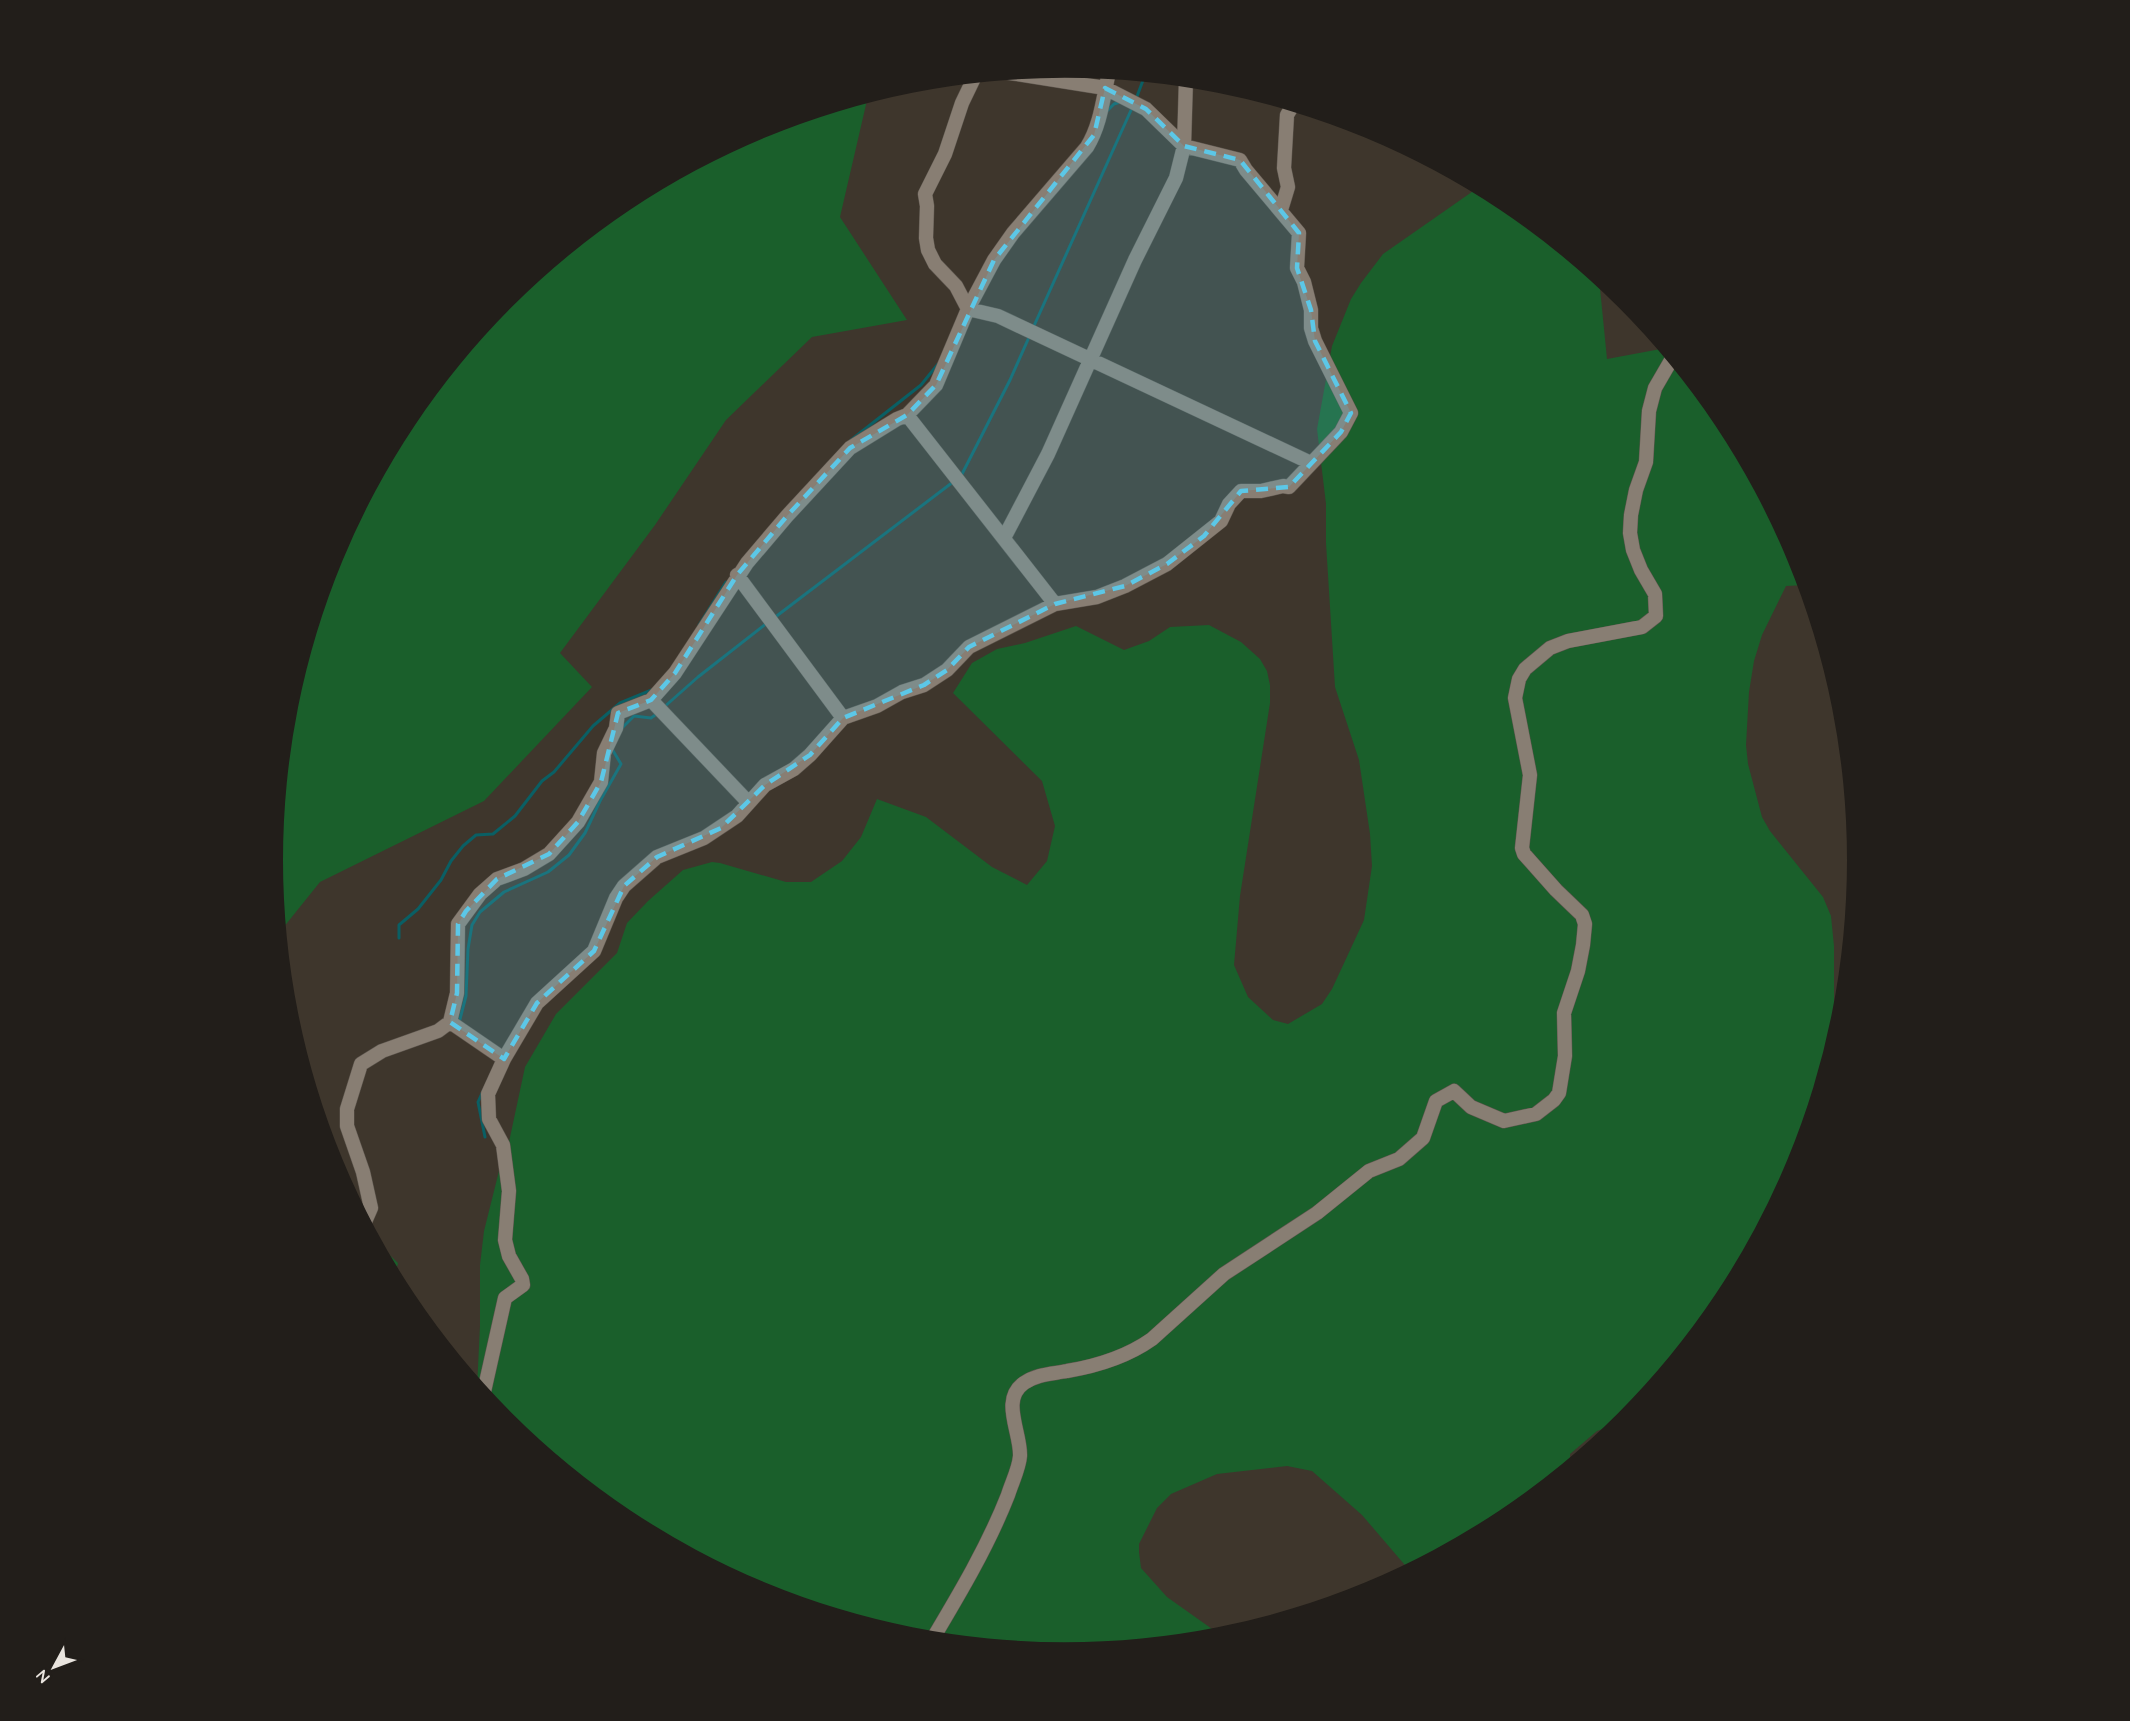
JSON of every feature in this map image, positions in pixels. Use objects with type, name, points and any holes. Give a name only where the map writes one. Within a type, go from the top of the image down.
[{"type":"street","points":[[485,1385],[505,1298],[523,1285],[509,1256],[505,1240],[509,1191],[503,1145],[489,1119],[488,1094],[504,1059],[537,1003],[594,951],[616,898],[624,886],[657,857],[704,838],[737,816],[765,785],[794,769],[810,755],[843,718],[877,706],[902,692],[924,685],[947,670],[969,647],[1055,604],[1097,597],[1125,586],[1159,568],[1188,549],[1221,521],[1229,504],[1240,491],[1289,487],[1341,432],[1351,413],[1315,341],[1311,328],[1311,310],[1304,282],[1297,268],[1299,233],[1240,160],[1184,146],[1146,109],[1105,88],[1046,79]]},
{"type":"street","points":[[368,1216],[371,1208],[363,1172],[347,1126],[347,1109],[361,1064],[382,1051],[438,1031],[450,1022],[457,993],[458,924],[466,911],[497,879],[524,869],[549,854],[578,822],[601,782],[604,753],[616,728],[618,713],[651,700],[675,673],[737,575],[787,516],[850,448],[907,415],[936,385],[968,309],[994,260],[1013,233],[1091,141],[1101,114],[1107,80]]},
{"type":"street","points":[[971,84],[962,103],[945,154],[925,194],[928,250],[935,264],[956,286],[968,309],[998,316],[1311,463]]},
{"type":"street","points":[[1004,538],[1048,454],[1135,260],[1176,178],[1184,146],[1186,88]]},
{"type":"street","points":[[1281,210],[1288,187],[1284,168],[1289,111]]},
{"type":"street","points":[[937,1632],[987,1544],[1018,1468],[1020,1456],[1011,1403],[1015,1393],[1023,1384],[1041,1375],[1068,1371],[1113,1359],[1141,1347],[1224,1274],[1317,1213],[1369,1171],[1399,1159],[1423,1138],[1436,1101],[1454,1090],[1471,1107],[1504,1121],[1536,1114],[1559,1094],[1564,1064],[1564,1013],[1578,971],[1585,924],[1582,915],[1556,890],[1522,849],[1522,829],[1530,776],[1515,698],[1519,679],[1526,669],[1551,648],[1568,641],[1642,627],[1656,616],[1655,594],[1641,570],[1630,533],[1636,490],[1646,462],[1649,411],[1655,388],[1669,364]]},
{"type":"street","points":[[907,415],[1055,604]]},
{"type":"street","points":[[737,575],[843,718]]},
{"type":"street","points":[[651,700],[748,802]]},
{"type":"street","points":[[450,1022],[504,1059]]},
{"type":"highlighted area","points":[[1105,88],[1146,109],[1184,146],[1240,160],[1299,233],[1297,268],[1311,310],[1315,341],[1351,413],[1341,432],[1289,487],[1241,491],[1204,536],[1167,564],[1125,586],[1055,604],[969,647],[947,670],[924,685],[843,718],[810,755],[765,785],[721,828],[657,857],[624,886],[594,951],[537,1003],[504,1059],[450,1022],[457,993],[458,924],[466,911],[497,879],[549,854],[578,822],[601,782],[618,713],[651,700],[675,673],[737,575],[787,516],[850,448],[907,415],[936,385],[994,260],[1094,135]]},
{"type":"green space","points":[[866,104],[840,217],[907,320],[812,337],[726,420],[655,525],[560,653],[592,687],[484,801],[320,882],[285,925],[282,860],[284,809],[289,758],[298,708],[309,658],[342,561],[387,469],[414,426],[444,384],[512,307],[549,272],[630,210],[719,159],[813,120]]},
{"type":"green space","points":[[1471,192],[1541,240],[1600,290],[1607,359],[1657,350],[1686,384],[1743,469],[1788,561],[1797,585],[1786,586],[1762,635],[1754,661],[1749,692],[1746,745],[1748,764],[1762,817],[1770,831],[1823,897],[1831,916],[1834,946],[1834,1002],[1821,1063],[1806,1112],[1767,1207],[1743,1252],[1686,1337],[1618,1414],[1570,1454],[1570,1458],[1500,1511],[1456,1538],[1405,1565],[1362,1515],[1312,1471],[1287,1466],[1217,1474],[1171,1494],[1157,1508],[1139,1544],[1141,1568],[1167,1597],[1212,1629],[1116,1641],[1065,1643],[963,1636],[912,1628],[862,1616],[813,1601],[719,1562],[630,1511],[589,1481],[549,1449],[478,1377],[480,1265],[484,1231],[503,1155],[509,1142],[525,1067],[556,1014],[617,953],[627,923],[683,870],[712,862],[786,882],[811,882],[842,861],[861,837],[877,799],[926,817],[992,867],[1027,885],[1047,861],[1055,826],[1042,781],[953,693],[972,663],[997,649],[1025,643],[1076,626],[1124,650],[1149,641],[1170,627],[1209,625],[1241,642],[1260,659],[1267,671],[1270,703],[1240,896],[1234,965],[1248,997],[1273,1020],[1288,1024],[1322,1004],[1332,989],[1364,920],[1372,866],[1370,834],[1359,760],[1335,687],[1326,543],[1326,504],[1317,429],[1332,346],[1351,299],[1383,254]]},
{"type":"green space","points":[[388,1253],[398,1263],[397,1268]]},
{"type":"waterway","points":[[1136,99],[1142,83]]},
{"type":"waterway","points":[[1106,112],[1114,104],[1120,102]]},
{"type":"waterway","points":[[1033,328],[1132,108]]},
{"type":"waterway","points":[[961,476],[1010,380],[1030,335]]},
{"type":"waterway","points":[[851,440],[921,385],[938,364]]},
{"type":"waterway","points":[[774,618],[953,482]]},
{"type":"waterway","points":[[699,625],[726,582]]},
{"type":"waterway","points":[[663,708],[698,677],[767,623]]},
{"type":"waterway","points":[[399,938],[399,925],[418,909],[441,880],[451,861],[463,846],[476,835],[493,834],[515,816],[542,781],[554,772],[593,726],[620,703],[654,689]]},
{"type":"waterway","points":[[621,729],[634,716],[651,718],[658,713]]},
{"type":"waterway","points":[[459,1023],[466,996],[468,949],[472,925],[480,912],[504,892],[548,872],[569,855],[585,833],[621,764],[612,749]]},
{"type":"waterway","points":[[483,1091],[478,1102],[485,1137]]}]
